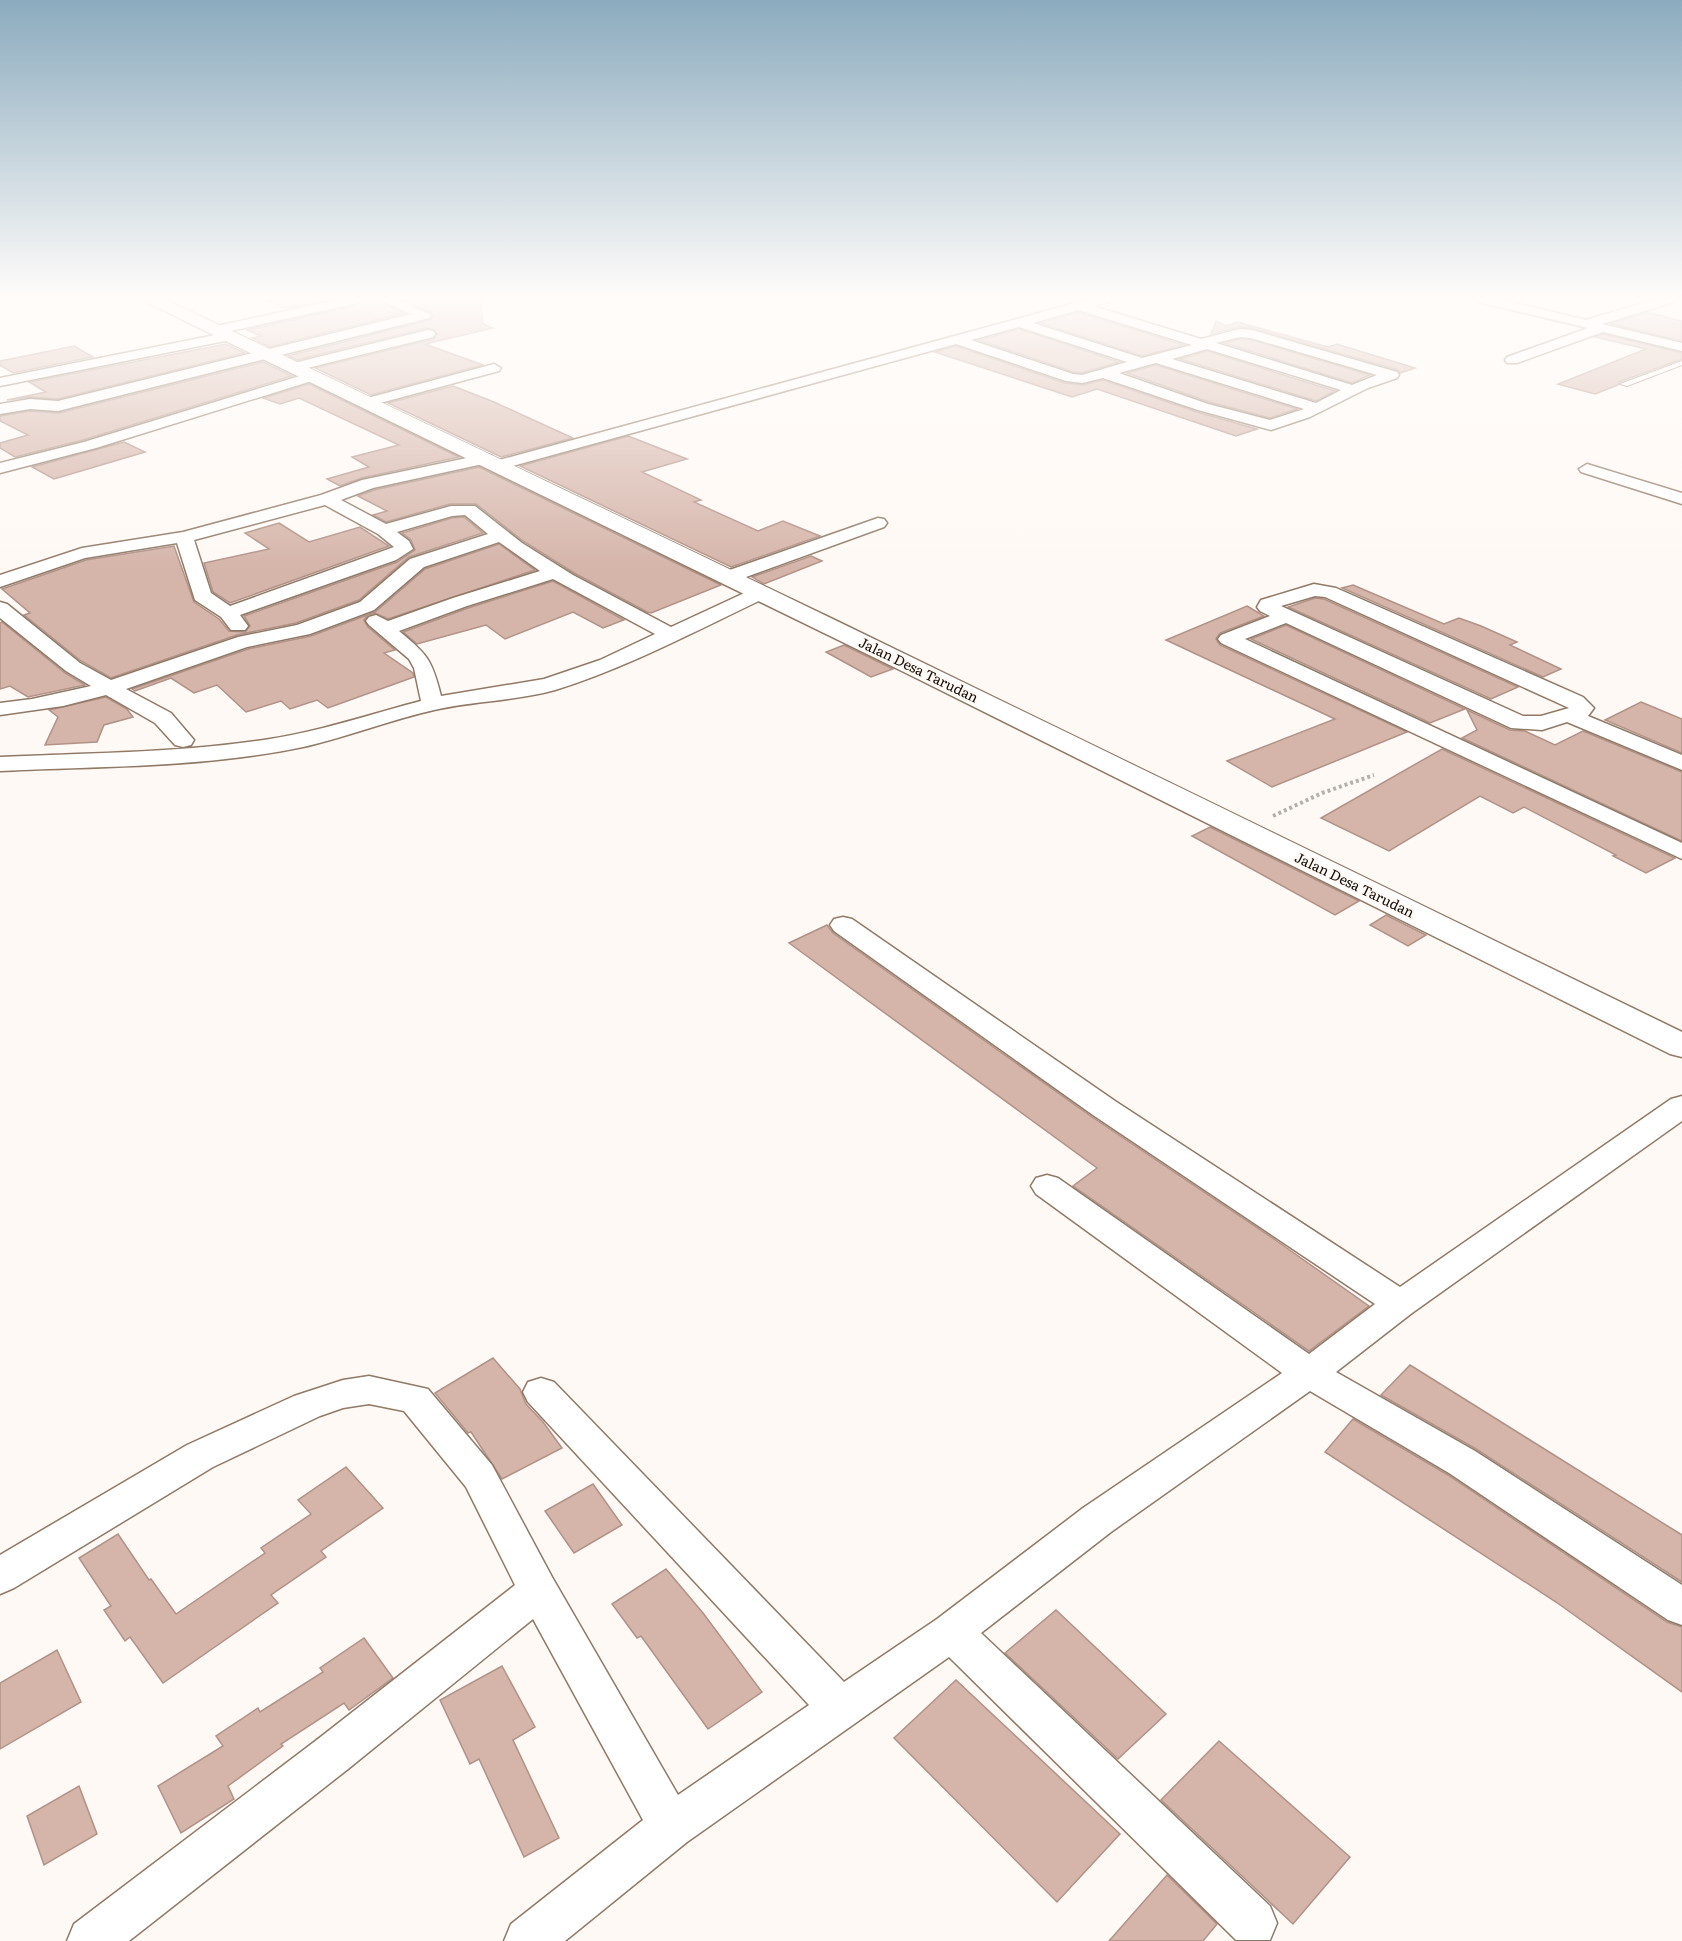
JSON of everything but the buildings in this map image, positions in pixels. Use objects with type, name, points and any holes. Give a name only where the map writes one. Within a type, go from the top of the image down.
[{"type":"street","points":[[0,409],[30,404],[58,406],[123,390]]},
{"type":"street","points":[[0,468],[90,445],[252,390]]},
{"type":"street","name":"Jalan Desa Tarudan","points":[[343,390],[966,691],[1682,1046]]},
{"type":"street","points":[[361,398],[380,390]]},
{"type":"street","points":[[361,398],[398,390]]},
{"type":"street","points":[[0,580],[82,553],[184,537],[327,499],[368,484],[492,462],[765,390]]},
{"type":"street","points":[[1155,390],[1262,424],[1275,425],[1355,390]]},
{"type":"street","points":[[1252,390],[1318,408]]},
{"type":"street","points":[[1587,468],[1682,499]]},
{"type":"street","points":[[228,613],[404,549],[403,545],[384,530],[327,499]]},
{"type":"street","points":[[384,530],[452,510],[465,509],[500,536],[556,572],[666,632]]},
{"type":"street","points":[[728,577],[878,523]]},
{"type":"street","points":[[0,709],[31,705],[108,688],[245,641],[303,630],[367,606],[417,563],[500,536]]},
{"type":"street","points":[[184,537],[202,596],[228,613],[245,641]]},
{"type":"street","points":[[386,628],[556,572]]},
{"type":"street","points":[[1309,590],[1329,592],[1581,705],[1582,711],[1570,716],[1532,725],[1519,723],[1285,616],[1267,605],[1309,590]]},
{"type":"street","points":[[0,764],[199,755],[303,740],[432,704],[561,681],[666,632],[760,592]]},
{"type":"street","points":[[367,606],[368,615],[417,656],[424,668],[432,704]]},
{"type":"street","points":[[0,608],[73,667],[163,718],[183,740]]},
{"type":"street","points":[[1285,616],[1228,639],[1682,852]]},
{"type":"street","points":[[1570,716],[1682,763]]},
{"type":"street","points":[[843,925],[1095,1101],[1400,1304]]},
{"type":"street","points":[[528,1941],[671,1826],[951,1632],[1097,1520],[1309,1373],[1400,1304],[1682,1106]]},
{"type":"street","points":[[1047,1186],[1309,1373],[1461,1462],[1682,1608]]},
{"type":"street","points":[[0,1576],[200,1456],[307,1406],[343,1394],[369,1390],[415,1400],[478,1476],[538,1590],[671,1826]]},
{"type":"street","points":[[541,1392],[840,1708]]},
{"type":"street","points":[[91,1941],[333,1754],[538,1590]]},
{"type":"street","points":[[951,1632],[1252,1923]]},
{"type":"path","points":[[1245,829],[1322,793],[1374,775]]}]
